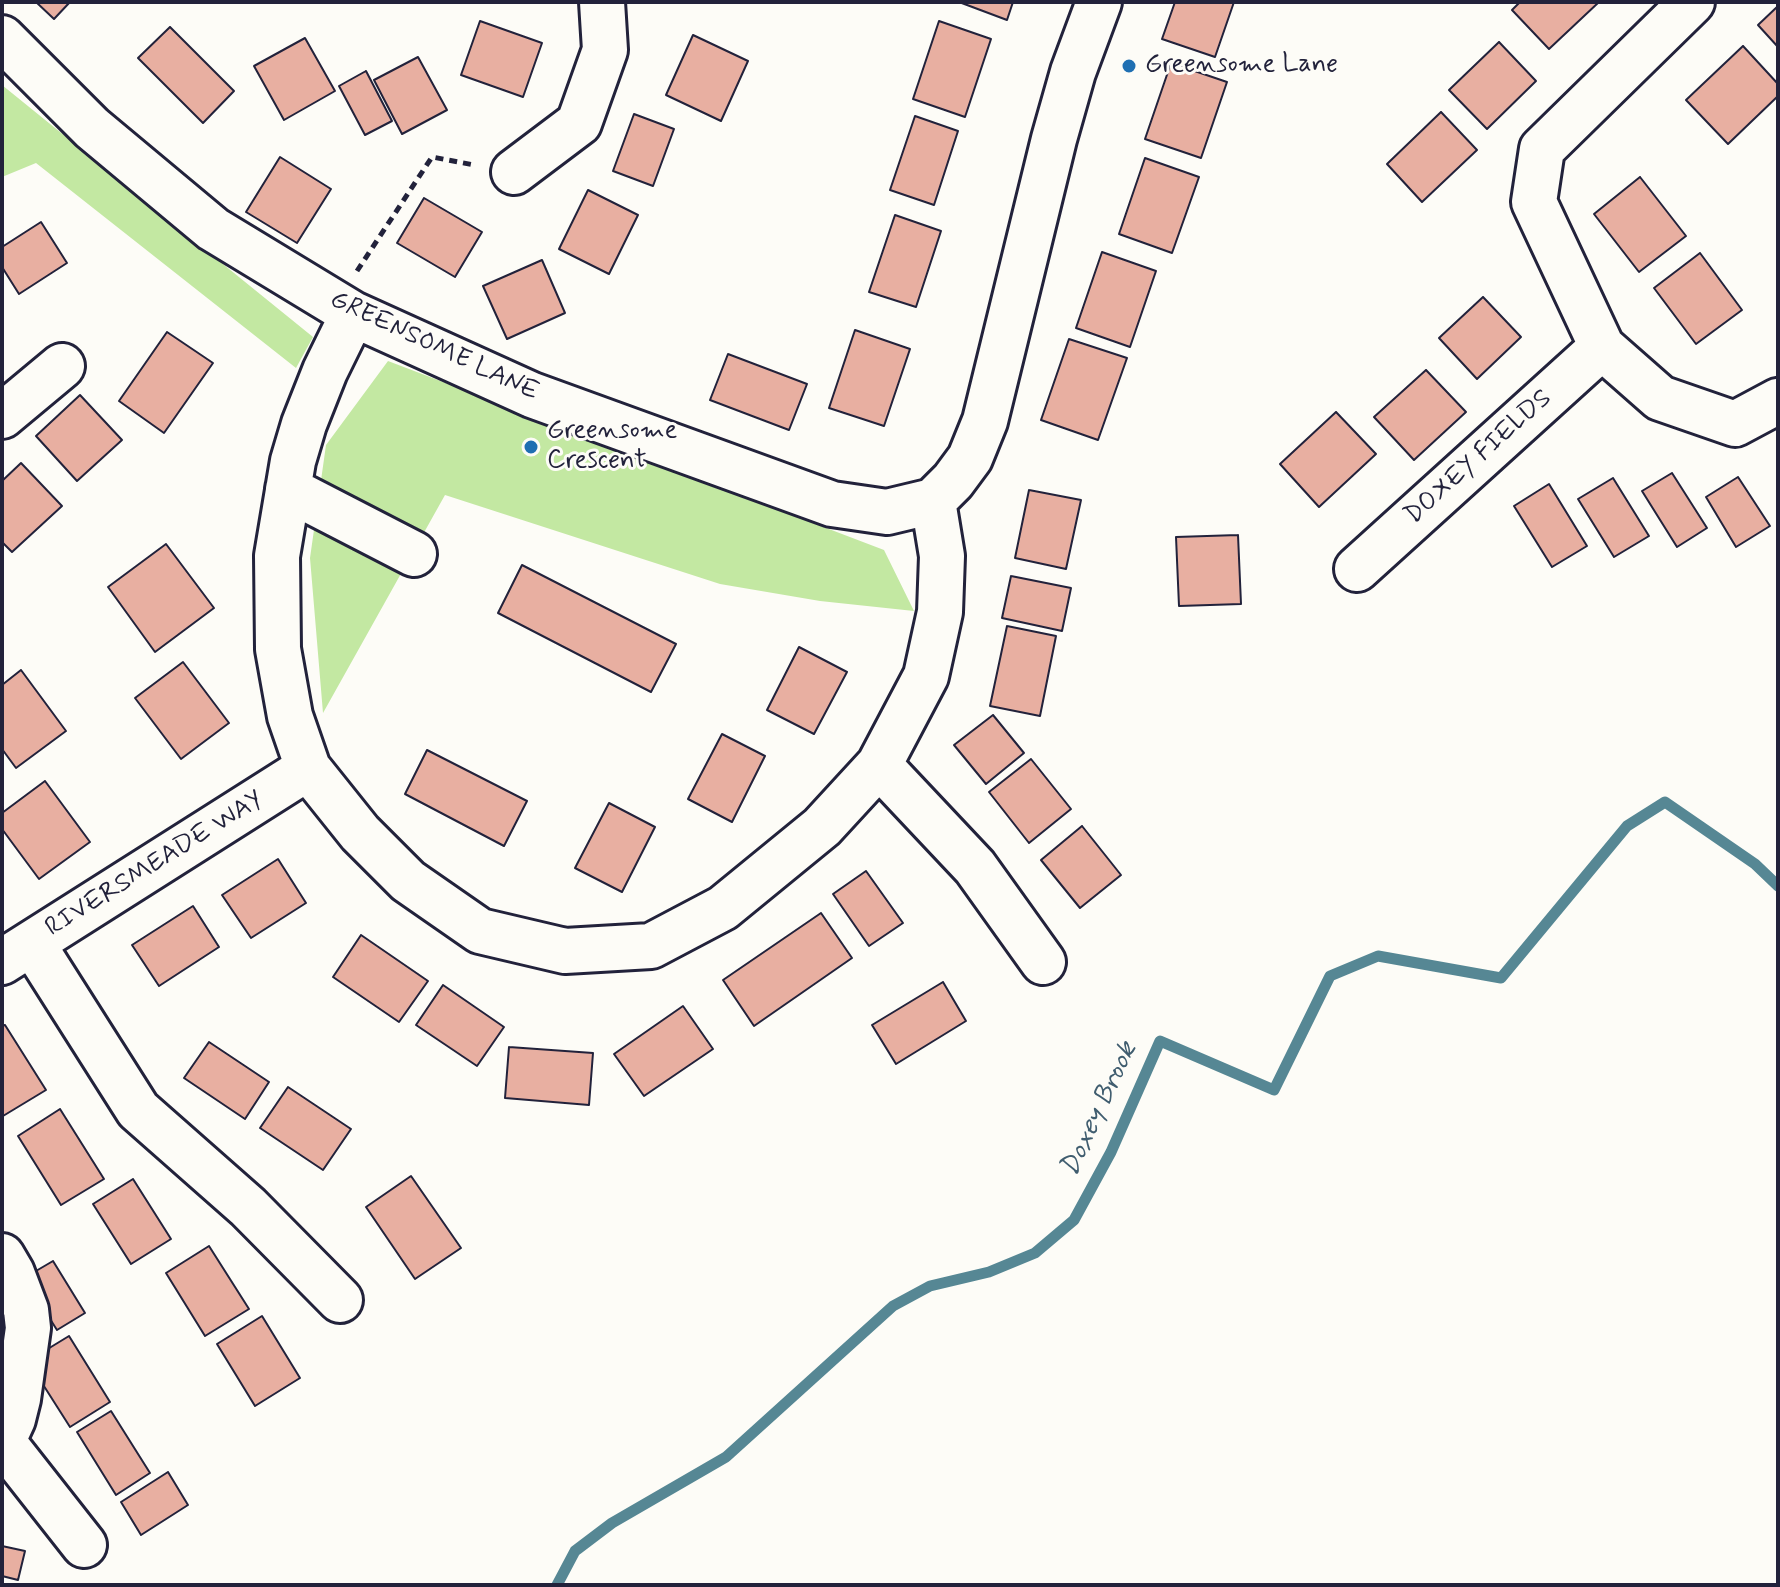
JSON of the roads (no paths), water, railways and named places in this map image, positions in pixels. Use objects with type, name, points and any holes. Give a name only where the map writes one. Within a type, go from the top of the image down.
[{"type":"street","points":[[514,172],[579,123],[605,50],[602,2]]},
{"type":"street","points":[[353,314],[304,424],[288,489],[277,556],[278,649],[290,716],[308,768],[360,833],[408,881],[480,931],[565,951],[651,946],[723,908],[822,827],[879,765],[926,676],[940,612],[942,556],[933,501],[970,458],[985,421],[1054,139],[1073,72],[1099,2]]},
{"type":"street","points":[[1692,2],[1542,149],[1534,202],[1602,347],[1660,398],[1735,424],[1778,401]]},
{"type":"street","name":"GREENSOME LANE","points":[[2,38],[92,128],[213,229],[353,314],[532,395],[832,504],[887,512],[933,501]]},
{"type":"street","name":"DOXEY FIELDS","points":[[1357,569],[1602,347]]},
{"type":"street","points":[[2,416],[62,366]]},
{"type":"street","points":[[288,489],[414,554]]},
{"type":"street","points":[[879,765],[975,867],[1043,962]]},
{"type":"street","name":"RIVERSMEADE WAY","points":[[11,953],[308,768]]},
{"type":"street","points":[[11,953],[138,1110],[248,1207],[340,1300]]},
{"type":"street","points":[[2,1256],[26,1310],[28,1328],[6,1435],[84,1545]]},
{"type":"waterway","name":"Doxey Brook","points":[[557,1585],[575,1551],[612,1523],[726,1457],[893,1306],[930,1286],[989,1272],[1035,1253],[1074,1220],[1111,1152],[1160,1041],[1274,1090],[1330,976],[1378,956],[1501,978],[1627,826],[1665,802],[1755,864],[1778,886]]},
{"type":"place","name":"Greensome Lane","points":[[1129,66]]},
{"type":"place","name":"Greensome Crescent","points":[[531,447]]}]
